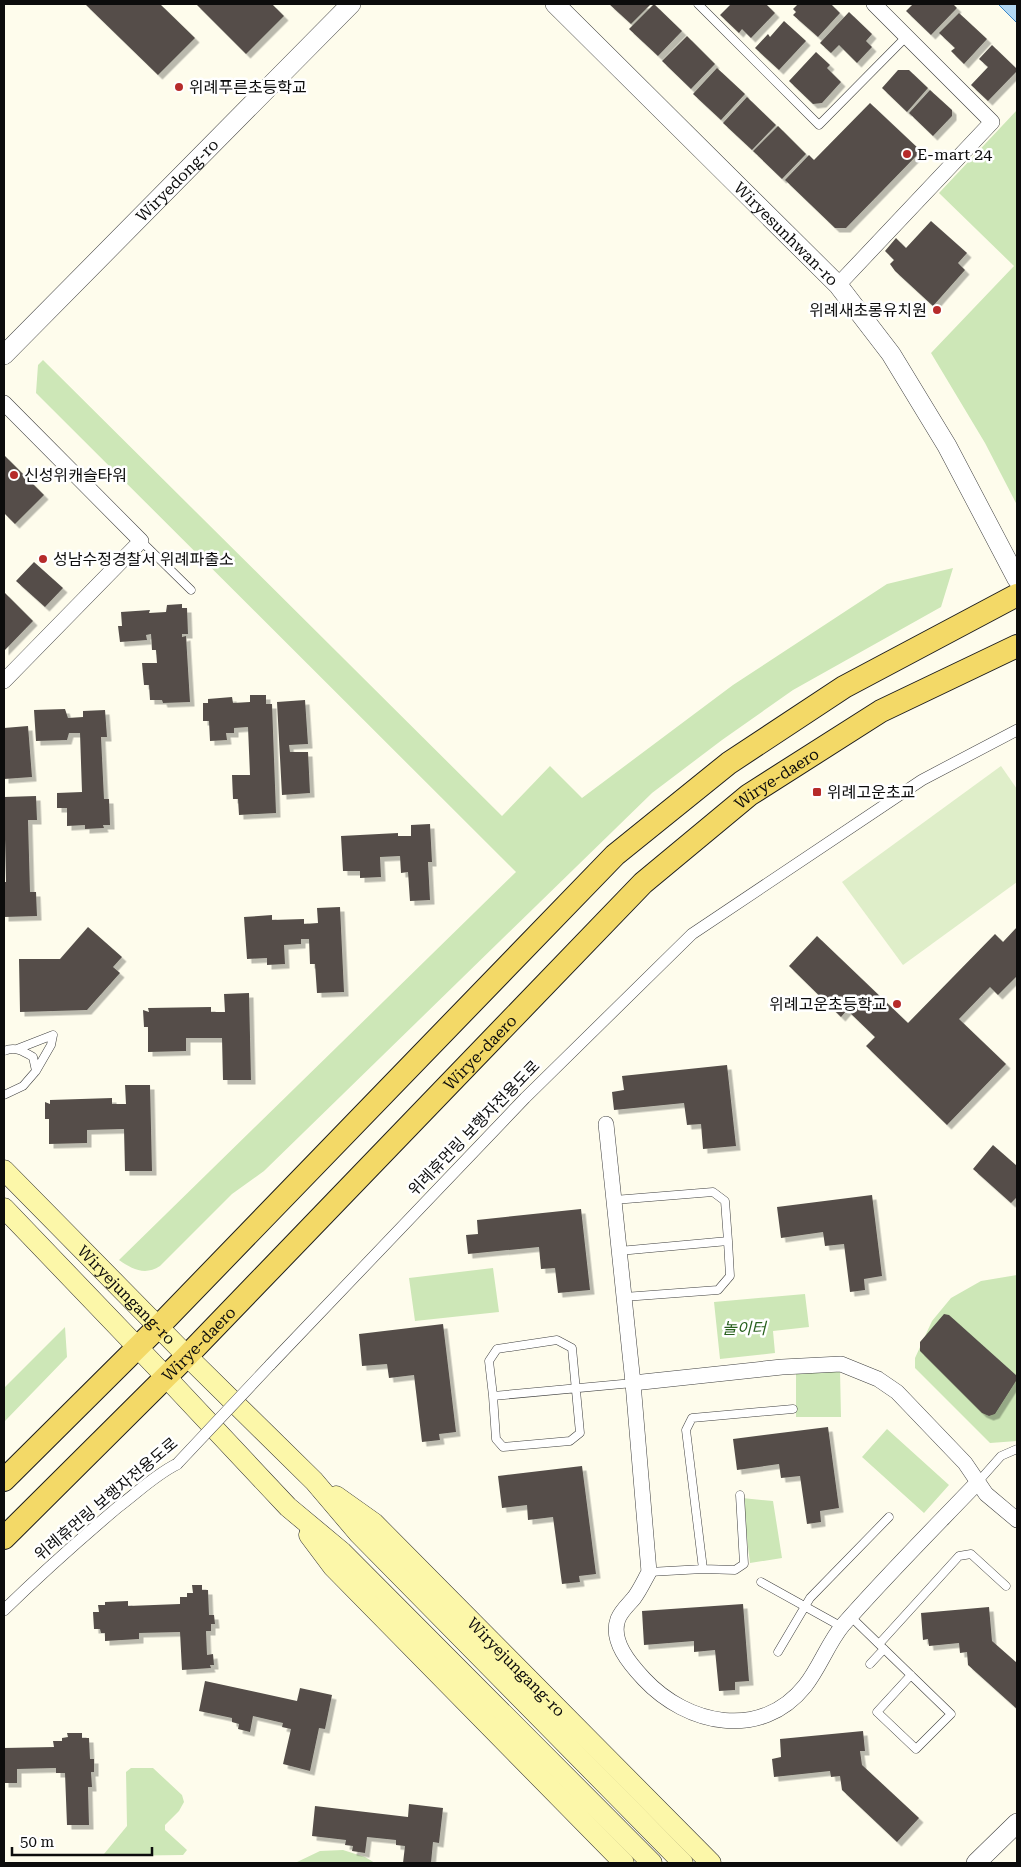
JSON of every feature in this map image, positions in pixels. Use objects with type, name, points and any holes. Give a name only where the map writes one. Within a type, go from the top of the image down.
[{"type":"main road","points":[[4,1480],[158,1327],[615,856],[729,763],[844,686],[1017,595]]},
{"type":"main road","name":"Wirye-daero","points":[[4,1538],[187,1356],[642,883],[749,795],[881,711],[1017,646]]},
{"type":"main road","name":"Wiryejungang-ro","points":[[4,1170],[158,1327],[314,1481],[366,1541],[683,1863]]},
{"type":"main road","name":"Wiryejungang-ro","points":[[4,1208],[288,1507],[333,1568],[624,1863]]},
{"type":"main road","name":"Wiryejungang-ro","points":[[314,1481],[374,1522],[711,1863]]},
{"type":"main road","name":"Wiryejungang-ro","points":[[288,1507],[342,1552],[652,1863]]},
{"type":"street","name":"Wiryedong-ro","points":[[4,355],[351,4]]},
{"type":"street","name":"Wiryesunhwan-ro","points":[[555,4],[838,285],[891,354],[947,446],[1017,579]]},
{"type":"street","points":[[838,285],[992,122],[874,4]]},
{"type":"street","points":[[4,403],[141,541],[4,681]]},
{"type":"street","name":"위례휴먼링 보행자전용도로","points":[[4,1610],[56,1560],[110,1514],[161,1472],[177,1464],[525,1098],[692,934],[922,780],[1017,730]]},
{"type":"street","points":[[606,1124],[633,1383],[649,1572],[640,1590],[617,1620],[618,1638],[626,1658],[654,1689],[685,1710],[710,1720],[748,1720],[777,1710],[806,1685],[846,1622],[978,1482]]},
{"type":"street","points":[[633,1383],[782,1367],[841,1364],[878,1379],[897,1392],[965,1463],[986,1494],[1017,1520]]},
{"type":"street","points":[[976,1863],[1017,1823]]},
{"type":"lane","points":[[698,4],[820,124],[907,36]]},
{"type":"lane","points":[[141,541],[191,590]]},
{"type":"lane","points":[[4,1095],[23,1086],[36,1071],[52,1046],[53,1035],[39,1042],[16,1049]]},
{"type":"lane","points":[[4,1052],[11,1048],[33,1057],[36,1071]]},
{"type":"lane","points":[[614,1200],[713,1192],[725,1201],[730,1276],[718,1290],[624,1297]]},
{"type":"lane","points":[[620,1251],[728,1241]]},
{"type":"lane","points":[[557,1340],[572,1348],[576,1389],[580,1433],[570,1441],[503,1447],[496,1439],[489,1361],[497,1349],[557,1340]]},
{"type":"lane","points":[[493,1396],[633,1383]]},
{"type":"lane","points":[[703,1569],[686,1430],[692,1418],[793,1409]]},
{"type":"lane","points":[[978,1482],[1001,1456],[1017,1450]]},
{"type":"lane","points":[[649,1572],[703,1569],[735,1570],[744,1564],[740,1495]]},
{"type":"lane","points":[[778,1652],[810,1598],[889,1516]]},
{"type":"lane","points":[[870,1664],[882,1646],[958,1556],[971,1554],[1006,1586]]},
{"type":"lane","points":[[761,1582],[805,1606],[846,1622],[882,1646],[951,1714],[916,1749],[877,1712],[911,1675]]},
{"type":"green space","points":[[1017,110],[1017,505],[985,443],[931,353],[1014,266],[939,193]]},
{"type":"green space","points":[[43,360],[502,816],[550,766],[582,798],[733,685],[887,584],[953,568],[941,607],[793,690],[722,740],[652,793],[264,1171],[232,1194],[160,1266],[149,1271],[139,1270],[119,1260],[516,872],[36,393],[38,365]]},
{"type":"green space","points":[[1001,766],[1017,789],[1017,882],[903,965],[842,882]]},
{"type":"green space","points":[[493,1268],[499,1312],[415,1321],[409,1278]]},
{"type":"green space","points":[[1017,1275],[1017,1441],[990,1443],[915,1368],[915,1358],[932,1321],[951,1298],[981,1281]]},
{"type":"green space","name":"놀이터","points":[[805,1294],[809,1327],[773,1331],[775,1353],[720,1359],[714,1302]]},
{"type":"green space","points":[[65,1327],[67,1357],[4,1422],[4,1388]]},
{"type":"green space","points":[[796,1371],[840,1371],[841,1417],[796,1417]]},
{"type":"green space","points":[[887,1429],[949,1485],[924,1513],[862,1457]]},
{"type":"green space","points":[[742,1498],[773,1501],[782,1558],[750,1563]]},
{"type":"green space","points":[[131,1768],[153,1768],[182,1795],[184,1802],[179,1811],[165,1825],[165,1830],[187,1850],[183,1855],[107,1856],[104,1854],[127,1826],[126,1772]]},
{"type":"green space","points":[[343,1850],[365,1857],[375,1863],[295,1863],[320,1851]]},
{"type":"water","points":[[998,4],[1017,4],[1017,23]]},
{"type":"building","points":[[85,4],[160,4],[195,38],[158,75]]},
{"type":"building","points":[[196,4],[272,4],[284,16],[246,54]]},
{"type":"building","points":[[609,4],[651,4],[631,24]]},
{"type":"building","points":[[654,4],[682,31],[658,56],[629,29]]},
{"type":"building","points":[[731,4],[766,4],[775,13],[751,38],[742,29],[739,33],[720,15]]},
{"type":"building","points":[[798,4],[831,4],[840,13],[818,37],[793,15],[796,12],[793,9]]},
{"type":"building","points":[[913,4],[953,4],[957,8],[931,35],[906,11]]},
{"type":"building","points":[[849,12],[872,34],[866,41],[872,47],[857,63],[839,45],[831,53],[820,43]]},
{"type":"building","points":[[959,13],[987,39],[964,64],[951,51],[955,48],[939,33]]},
{"type":"building","points":[[784,21],[806,41],[779,70],[755,48],[768,34],[770,37]]},
{"type":"building","points":[[687,36],[715,64],[691,89],[662,61]]},
{"type":"building","points":[[992,45],[1017,71],[988,101],[971,85],[988,67],[979,59]]},
{"type":"building","points":[[816,52],[830,65],[827,68],[841,82],[822,103],[813,104],[789,81]]},
{"type":"building","points":[[717,68],[745,94],[721,120],[693,94]]},
{"type":"building","points":[[898,70],[909,70],[928,88],[907,112],[882,88]]},
{"type":"building","points":[[930,90],[952,110],[952,116],[933,136],[909,113]]},
{"type":"building","points":[[747,97],[776,125],[752,150],[723,123]]},
{"type":"building","points":[[870,103],[921,151],[846,228],[835,228],[785,180],[809,155],[814,160]]},
{"type":"building","points":[[778,126],[806,154],[782,179],[753,151]]},
{"type":"building","points":[[931,221],[967,253],[958,263],[965,270],[933,306],[895,271],[890,264],[894,260],[885,251],[896,238],[906,248]]},
{"type":"building","name":"신성위캐슬타워","points":[[4,455],[44,495],[15,524],[4,513]]},
{"type":"building","points":[[34,562],[63,588],[45,607],[16,581]]},
{"type":"building","points":[[4,592],[33,621],[4,651]]},
{"type":"building","points":[[182,604],[182,608],[187,608],[188,634],[182,634],[182,637],[186,636],[190,702],[163,703],[162,700],[150,700],[149,685],[144,685],[142,663],[157,663],[156,650],[152,650],[151,634],[146,635],[147,640],[120,642],[118,626],[122,626],[121,612],[150,610],[149,613],[166,612],[167,605]]},
{"type":"building","points":[[250,695],[266,695],[266,704],[272,704],[276,813],[239,815],[238,799],[233,799],[232,775],[250,775],[248,727],[234,728],[234,733],[226,733],[227,740],[210,741],[209,721],[203,721],[203,703],[208,703],[208,699],[232,697],[233,703],[250,702]]},
{"type":"building","points":[[305,700],[308,744],[289,745],[290,752],[308,752],[310,793],[282,795],[277,702]]},
{"type":"building","points":[[65,709],[68,718],[83,717],[83,711],[105,710],[107,737],[101,737],[104,799],[109,799],[110,825],[103,825],[104,828],[85,829],[85,825],[67,826],[67,808],[57,808],[57,793],[82,792],[80,733],[69,733],[67,740],[36,741],[34,710]]},
{"type":"building","points":[[28,726],[32,777],[4,779],[4,728]]},
{"type":"building","points":[[36,796],[37,820],[28,820],[30,892],[36,892],[37,916],[4,917],[4,882],[6,882],[4,797]]},
{"type":"building","points":[[430,824],[432,862],[428,862],[430,900],[410,901],[408,872],[401,873],[400,856],[380,857],[381,877],[360,878],[360,871],[343,871],[341,836],[398,833],[398,836],[411,836],[411,825]]},
{"type":"building","points":[[340,907],[344,992],[317,993],[315,964],[310,964],[309,939],[301,939],[301,944],[284,945],[285,964],[267,965],[267,958],[247,959],[244,917],[272,915],[272,920],[304,919],[304,924],[318,923],[317,908]]},
{"type":"building","points":[[88,927],[122,957],[113,967],[120,973],[87,1010],[20,1012],[19,959],[60,959]]},
{"type":"building","points":[[1017,927],[1017,979],[1016,977],[998,995],[990,987],[959,1019],[1006,1064],[947,1125],[866,1046],[875,1037],[847,1010],[841,1017],[789,966],[817,936],[908,1023],[995,934],[1003,942]]},
{"type":"building","points":[[249,993],[251,1080],[223,1080],[222,1038],[186,1038],[186,1051],[148,1052],[148,1027],[144,1027],[143,1010],[149,1012],[148,1008],[211,1007],[211,1012],[225,1012],[224,994]]},
{"type":"building","points":[[727,1065],[736,1146],[703,1149],[701,1124],[687,1125],[684,1103],[614,1110],[612,1092],[624,1090],[622,1076]]},
{"type":"building","points":[[125,1085],[150,1085],[152,1171],[125,1171],[124,1129],[87,1130],[87,1143],[49,1144],[49,1119],[45,1119],[45,1102],[50,1104],[50,1100],[112,1098],[112,1104],[126,1104]]},
{"type":"building","points":[[993,1145],[1017,1166],[1017,1199],[1011,1203],[973,1169]]},
{"type":"building","points":[[872,1195],[882,1276],[864,1279],[865,1290],[850,1292],[844,1244],[825,1246],[823,1232],[781,1238],[777,1207]]},
{"type":"building","points":[[581,1209],[590,1290],[558,1293],[555,1268],[541,1269],[539,1247],[468,1254],[466,1235],[478,1234],[477,1220]]},
{"type":"building","points":[[944,1314],[949,1315],[1017,1376],[1016,1381],[995,1414],[989,1416],[982,1413],[920,1351],[920,1342]]},
{"type":"building","points":[[443,1324],[456,1432],[439,1434],[440,1440],[422,1442],[414,1375],[389,1378],[387,1364],[362,1366],[359,1334]]},
{"type":"building","points":[[828,1427],[839,1508],[820,1511],[821,1522],[807,1524],[800,1476],[781,1478],[779,1464],[737,1470],[733,1439]]},
{"type":"building","points":[[582,1466],[596,1574],[579,1576],[580,1582],[562,1584],[553,1517],[528,1520],[527,1505],[502,1508],[498,1476]]},
{"type":"building","points":[[192,1585],[202,1585],[202,1590],[208,1590],[209,1615],[214,1615],[215,1624],[211,1624],[211,1631],[206,1631],[207,1655],[213,1654],[214,1665],[210,1665],[211,1668],[182,1670],[180,1632],[139,1633],[139,1639],[105,1641],[105,1633],[101,1633],[100,1629],[94,1629],[93,1612],[99,1612],[98,1605],[105,1605],[105,1602],[128,1601],[128,1606],[180,1604],[180,1597],[187,1597],[187,1593],[193,1593]]},
{"type":"building","points":[[743,1604],[749,1681],[735,1682],[735,1690],[719,1691],[715,1650],[694,1652],[694,1641],[644,1645],[642,1611]]},
{"type":"building","points":[[989,1607],[992,1641],[1017,1663],[1017,1709],[968,1665],[967,1652],[960,1653],[959,1643],[929,1646],[928,1639],[923,1640],[921,1613]]},
{"type":"building","points":[[205,1681],[297,1701],[300,1688],[332,1695],[325,1729],[319,1728],[310,1771],[283,1764],[291,1729],[282,1727],[283,1723],[253,1716],[250,1732],[238,1729],[239,1724],[232,1722],[232,1718],[199,1711]]},
{"type":"building","points":[[863,1731],[865,1751],[860,1751],[862,1765],[919,1818],[897,1842],[842,1790],[840,1776],[831,1777],[830,1771],[774,1777],[772,1759],[781,1757],[780,1739]]},
{"type":"building","points":[[67,1733],[82,1733],[82,1738],[89,1738],[90,1759],[94,1759],[94,1772],[91,1772],[92,1787],[88,1787],[89,1825],[67,1825],[65,1773],[56,1773],[56,1768],[17,1769],[17,1783],[4,1783],[4,1748],[54,1747],[53,1741],[62,1741],[62,1738],[68,1737]]},
{"type":"building","points":[[409,1804],[443,1808],[439,1843],[433,1842],[431,1863],[403,1863],[405,1846],[396,1845],[396,1840],[367,1837],[365,1853],[352,1851],[353,1846],[345,1845],[346,1840],[312,1836],[315,1806],[408,1817]]},
{"type":"place","name":"위례푸른초등학교","points":[[179,87]]},
{"type":"place","name":"E-mart 24","points":[[907,154]]},
{"type":"place","name":"위례새초롱유치원","points":[[937,310]]},
{"type":"place","name":"신성위캐슬타워","points":[[14,475]]},
{"type":"place","name":"성남수정경찰서 위례파출소","points":[[43,559]]},
{"type":"place","name":"위례고운초교","points":[[817,792]]},
{"type":"place","name":"위례고운초등학교","points":[[897,1004]]}]
